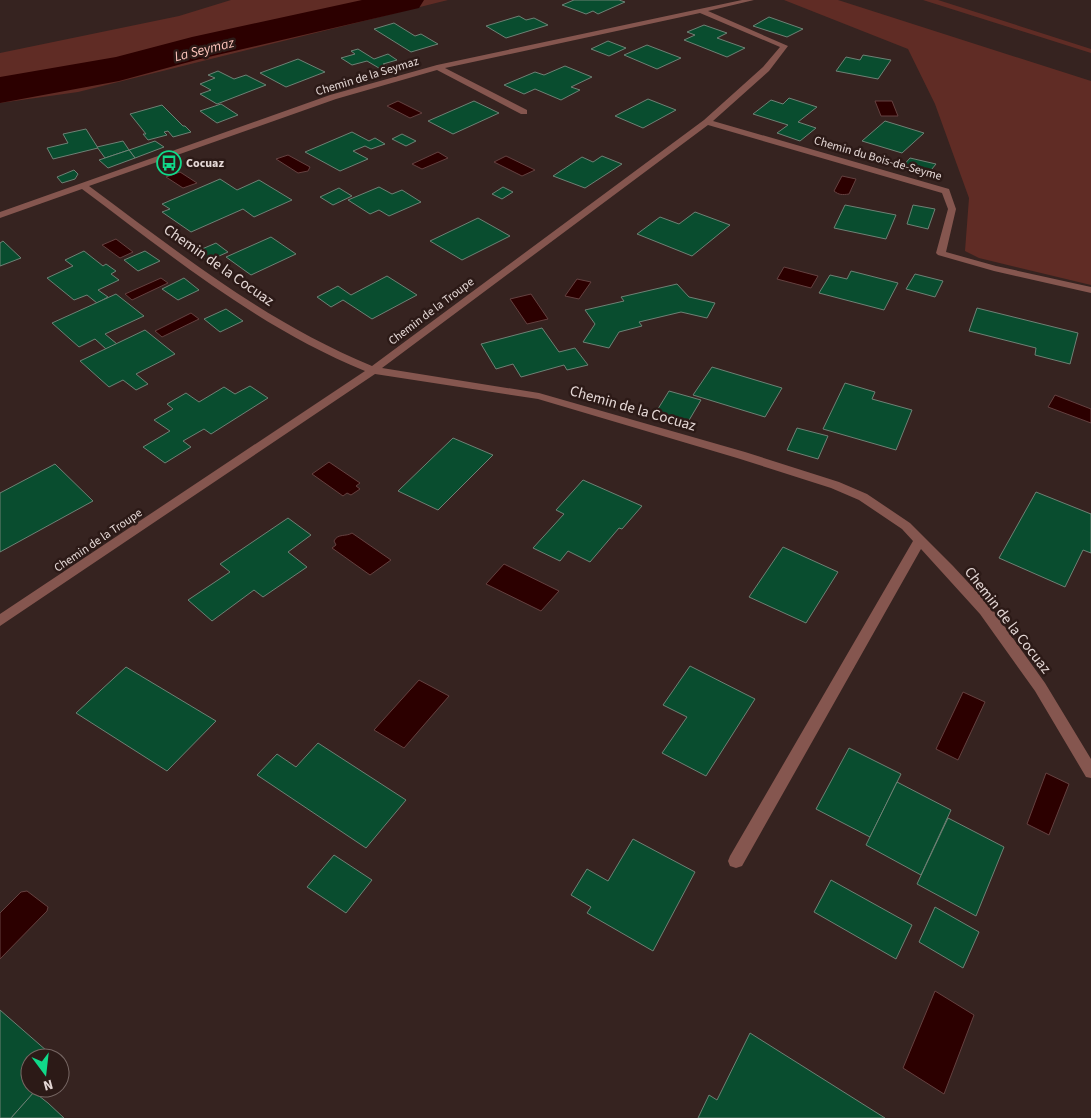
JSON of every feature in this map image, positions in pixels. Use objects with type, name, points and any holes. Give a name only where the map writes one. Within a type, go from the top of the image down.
[{"type":"street","name":"Chemin de la Seymaz","points":[[0,215],[333,97],[437,67],[751,0]]},
{"type":"street","name":"Chemin de la Troupe","points":[[0,621],[373,370],[707,122],[766,69],[784,46],[701,11]]},
{"type":"street","points":[[437,67],[524,112]]},
{"type":"street","name":"Chemin du Bois-de-Seyme","points":[[707,122],[946,190],[952,209],[941,253],[994,268],[1091,290]]},
{"type":"street","name":"Chemin de la Cocuaz","points":[[83,186],[254,312],[348,361],[373,370],[539,396],[741,455],[835,485],[863,497],[906,526],[949,569],[985,610],[1040,687],[1091,772]]},
{"type":"street","points":[[736,861],[920,540]]},
{"type":"shaded area","points":[[231,0],[448,0],[78,92],[0,103],[0,53],[179,16]]},
{"type":"shaded area","points":[[784,0],[838,0],[1091,81],[1091,285],[979,258],[965,251],[969,198],[935,104],[908,49]]},
{"type":"shaded area","points":[[923,0],[938,0],[1091,49],[1091,53]]},
{"type":"shaded area","points":[[398,101],[422,113],[410,118],[387,106]]},
{"type":"shaded area","points":[[875,101],[892,101],[898,116],[881,116]]},
{"type":"shaded area","points":[[438,152],[448,158],[422,169],[412,164]]},
{"type":"shaded area","points":[[288,155],[310,167],[308,171],[298,173],[276,159]]},
{"type":"shaded area","points":[[506,156],[535,170],[522,176],[494,162]]},
{"type":"shaded area","points":[[180,172],[197,183],[183,188],[166,177]]},
{"type":"shaded area","points":[[842,176],[856,179],[849,194],[841,194],[834,191]]},
{"type":"shaded area","points":[[116,239],[133,252],[120,258],[102,245]]},
{"type":"shaded area","points":[[784,267],[818,276],[811,288],[777,279]]},
{"type":"shaded area","points":[[161,278],[168,283],[132,300],[125,294]]},
{"type":"shaded area","points":[[577,279],[591,282],[579,299],[565,296]]},
{"type":"shaded area","points":[[531,294],[548,319],[527,324],[510,299]]},
{"type":"shaded area","points":[[191,313],[199,319],[162,337],[155,331]]},
{"type":"shaded area","points":[[1055,395],[1091,409],[1091,423],[1048,407]]},
{"type":"shaded area","points":[[329,462],[360,483],[356,486],[360,489],[351,495],[347,493],[343,496],[312,474]]},
{"type":"shaded area","points":[[352,533],[391,560],[370,575],[332,548],[336,545],[334,541],[338,537]]},
{"type":"shaded area","points":[[504,564],[559,591],[541,611],[486,584]]},
{"type":"shaded area","points":[[419,680],[449,696],[404,748],[374,730]]},
{"type":"shaded area","points":[[963,692],[985,702],[958,760],[936,749]]},
{"type":"shaded area","points":[[1046,773],[1069,784],[1049,835],[1027,824]]},
{"type":"shaded area","points":[[27,891],[48,907],[47,911],[0,959],[0,913],[21,892]]},
{"type":"shaded area","points":[[935,991],[974,1015],[944,1094],[903,1068]]},
{"type":"building","points":[[574,0],[619,0],[625,2],[598,14],[593,11],[586,14],[562,5]]},
{"type":"building","points":[[519,16],[526,20],[534,18],[548,25],[506,38],[486,26]]},
{"type":"building","points":[[769,17],[803,29],[787,37],[753,26]]},
{"type":"building","points":[[394,23],[415,36],[421,34],[438,44],[411,52],[374,29]]},
{"type":"building","points":[[704,25],[727,33],[717,38],[745,48],[727,57],[684,40],[695,35],[687,32]]},
{"type":"building","points":[[608,41],[626,48],[609,56],[591,49]]},
{"type":"building","points":[[647,45],[681,58],[657,69],[624,55]]},
{"type":"building","points":[[358,49],[374,59],[388,54],[397,60],[383,64],[391,69],[384,71],[367,61],[352,65],[341,58],[355,54],[351,51]]},
{"type":"building","points":[[863,55],[891,60],[878,79],[836,71],[846,57],[860,60]]},
{"type":"building","points":[[298,59],[325,72],[286,87],[260,73]]},
{"type":"building","points":[[565,66],[592,77],[571,87],[580,90],[561,100],[535,89],[524,94],[504,85],[535,72],[544,75]]},
{"type":"building","points":[[218,71],[234,79],[246,75],[266,85],[217,104],[200,94],[211,90],[200,84],[215,78],[208,75]]},
{"type":"building","points":[[789,98],[817,107],[798,122],[816,128],[800,141],[777,133],[788,125],[753,114],[771,100],[783,104]]},
{"type":"building","points":[[648,99],[676,110],[643,128],[615,116]]},
{"type":"building","points":[[474,101],[499,113],[453,134],[428,121]]},
{"type":"building","points":[[221,104],[238,115],[217,123],[200,111]]},
{"type":"building","points":[[162,105],[191,132],[173,137],[168,131],[164,132],[167,135],[148,140],[143,134],[146,134],[130,114]]},
{"type":"building","points":[[885,121],[924,133],[902,153],[862,141]]},
{"type":"building","points":[[86,129],[98,148],[53,159],[47,148],[68,143],[63,134]]},
{"type":"building","points":[[352,132],[369,141],[375,138],[385,144],[371,149],[365,146],[353,151],[368,159],[340,171],[305,152]]},
{"type":"building","points":[[402,134],[416,141],[406,146],[392,139]]},
{"type":"building","points":[[123,141],[129,150],[105,158],[97,147]]},
{"type":"building","points":[[155,141],[164,147],[135,158],[129,150]]},
{"type":"building","points":[[129,150],[135,158],[108,168],[99,160]]},
{"type":"building","points":[[602,156],[622,164],[585,188],[553,176],[582,157],[593,162]]},
{"type":"building","points":[[910,158],[936,164],[927,175],[901,168]]},
{"type":"building","points":[[74,170],[78,174],[75,179],[62,183],[57,177]]},
{"type":"building","points":[[220,179],[237,190],[259,180],[292,200],[254,217],[243,209],[191,232],[162,212],[170,209],[162,204]]},
{"type":"building","points":[[379,187],[392,194],[402,190],[421,202],[389,216],[379,210],[370,214],[348,200]]},
{"type":"building","points":[[503,187],[513,192],[502,199],[492,194]]},
{"type":"building","points":[[339,188],[352,196],[333,205],[320,197]]},
{"type":"building","points":[[845,205],[896,215],[886,239],[834,228]]},
{"type":"building","points":[[913,205],[935,209],[928,229],[907,224]]},
{"type":"building","points":[[695,212],[730,225],[692,256],[637,234],[660,217],[679,224]]},
{"type":"building","points":[[478,218],[510,236],[462,260],[430,241]]},
{"type":"building","points":[[271,237],[296,254],[251,275],[226,257]]},
{"type":"building","points":[[3,241],[21,258],[0,266],[0,243]]},
{"type":"building","points":[[216,243],[228,252],[208,261],[195,252]]},
{"type":"building","points":[[84,251],[103,266],[106,264],[116,271],[111,274],[119,280],[98,290],[108,297],[97,303],[87,295],[74,300],[47,278],[73,266],[65,260]]},
{"type":"building","points":[[145,251],[160,261],[138,271],[124,260]]},
{"type":"building","points":[[851,271],[898,283],[884,310],[819,293],[830,275],[847,279]]},
{"type":"building","points":[[915,274],[943,281],[935,297],[906,289]]},
{"type":"building","points":[[387,276],[417,295],[372,319],[343,300],[331,307],[317,297],[338,286],[351,295]]},
{"type":"building","points":[[184,278],[199,290],[178,300],[162,289]]},
{"type":"building","points":[[677,284],[689,297],[715,303],[707,318],[681,312],[639,322],[642,326],[619,332],[609,348],[583,342],[595,324],[585,310],[624,301],[621,297]]},
{"type":"building","points":[[116,294],[144,316],[105,334],[117,344],[106,349],[95,339],[79,347],[52,323]]},
{"type":"building","points":[[977,308],[1078,333],[1070,364],[1035,355],[1036,348],[969,331]]},
{"type":"building","points":[[226,309],[243,321],[220,332],[204,319]]},
{"type":"building","points":[[542,328],[559,352],[575,348],[588,365],[567,370],[564,365],[521,377],[513,364],[496,369],[481,344]]},
{"type":"building","points":[[145,330],[175,354],[136,374],[148,384],[136,390],[123,380],[109,387],[80,361]]},
{"type":"building","points":[[712,367],[782,388],[765,417],[693,395]]},
{"type":"building","points":[[845,383],[875,392],[872,399],[912,410],[896,450],[823,429]]},
{"type":"building","points":[[250,386],[268,398],[211,434],[204,429],[183,441],[191,447],[165,463],[143,447],[170,431],[154,420],[173,409],[167,404],[186,393],[199,402],[224,387],[235,394]]},
{"type":"building","points":[[669,391],[701,400],[688,422],[656,412]]},
{"type":"building","points":[[797,428],[828,436],[818,459],[787,450]]},
{"type":"building","points":[[453,438],[493,455],[438,510],[398,491]]},
{"type":"building","points":[[55,464],[93,501],[0,552],[0,493]]},
{"type":"building","points":[[583,480],[642,506],[622,529],[619,528],[590,562],[568,551],[560,561],[533,548],[564,514],[556,510]]},
{"type":"building","points":[[1036,492],[1091,514],[1091,553],[1083,550],[1065,587],[999,558]]},
{"type":"building","points":[[288,518],[311,535],[288,552],[307,567],[263,597],[254,590],[212,621],[188,600],[230,572],[220,564]]},
{"type":"building","points":[[783,547],[838,572],[806,623],[749,597]]},
{"type":"building","points":[[690,666],[755,699],[706,776],[662,753],[687,717],[663,705]]},
{"type":"building","points":[[126,667],[216,721],[167,771],[76,713]]},
{"type":"building","points":[[318,743],[406,800],[366,848],[257,775],[277,754],[296,767]]},
{"type":"building","points":[[849,748],[901,774],[870,837],[816,809]]},
{"type":"building","points":[[897,782],[951,810],[921,875],[866,845]]},
{"type":"building","points":[[948,818],[1004,847],[976,916],[917,884]]},
{"type":"building","points":[[633,839],[695,872],[653,951],[587,913],[591,907],[571,895],[587,869],[608,881]]},
{"type":"building","points":[[334,855],[372,880],[346,913],[307,887]]},
{"type":"building","points":[[831,880],[912,925],[896,959],[814,912]]},
{"type":"building","points":[[935,907],[979,932],[963,968],[919,942]]},
{"type":"building","points":[[0,1010],[44,1048],[20,1048],[20,1098],[29,1098],[11,1118],[0,1118]]},
{"type":"building","points":[[750,1033],[885,1118],[698,1118],[709,1095],[717,1100]]},
{"type":"building","points":[[29,1098],[42,1098],[64,1118],[11,1118]]},
{"type":"waterway","name":"La Seymaz","points":[[0,90],[119,69],[192,49],[406,0]]},
{"type":"place","name":"Cocuaz","points":[[169,163]]}]
